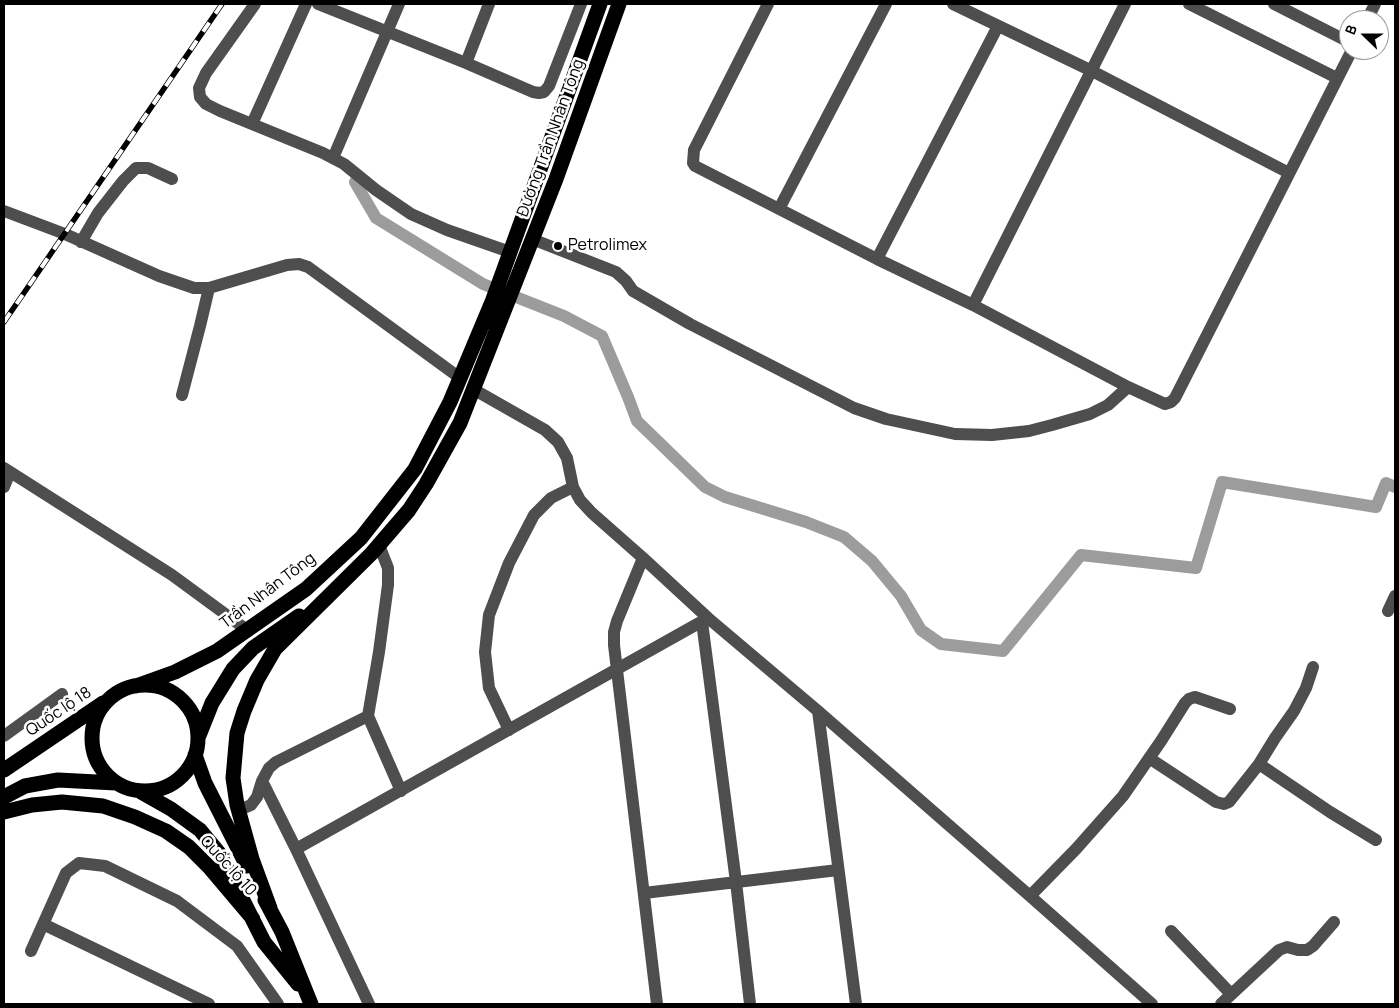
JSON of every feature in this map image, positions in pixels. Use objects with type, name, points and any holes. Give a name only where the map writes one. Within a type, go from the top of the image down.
[{"type":"highway","name":"Đường Trần Nhân Tông","points":[[508,280],[510,252],[600,4]]},
{"type":"highway","name":"Đường Trần Nhân Tông","points":[[508,280],[532,239],[556,179],[619,4]]},
{"type":"highway","name":"Trần Nhân Tông","points":[[270,908],[252,859],[233,778],[237,733],[244,711],[257,680],[275,649],[379,544],[409,510],[426,484],[460,423],[473,389],[508,280]]},
{"type":"highway","name":"Trần Nhân Tông","points":[[136,686],[183,668],[216,651],[306,589],[361,538],[415,469],[499,305]]},
{"type":"highway","name":"Trần Nhân Tông","points":[[198,738],[212,703],[233,669],[253,648],[338,587]]},
{"type":"highway","points":[[151,685],[166,689],[179,697],[189,709],[196,723],[198,738],[195,754],[189,767],[180,778],[169,786],[155,791],[141,792],[128,789],[116,783],[104,773],[96,759],[92,744],[93,727],[98,712],[108,700],[121,691],[136,686],[151,685]]},
{"type":"highway","name":"Quốc lộ 18","points":[[4,770],[108,700]]},
{"type":"highway","name":"Quốc lộ 10","points":[[195,754],[209,792],[282,932],[309,1000]]},
{"type":"highway","points":[[4,797],[24,786],[58,780],[116,783]]},
{"type":"highway","name":"Quốc lộ 10","points":[[141,792],[200,830],[219,853],[264,942],[309,1000]]},
{"type":"highway","name":"Quốc lộ 10","points":[[4,812],[32,805],[62,802],[103,806],[135,817],[166,831],[189,847],[209,867],[253,919]]},
{"type":"street","points":[[255,4],[206,73],[199,88],[200,97],[206,104],[333,158],[344,164],[376,190],[411,214],[447,230],[510,252]]},
{"type":"street","points":[[252,124],[306,4]]},
{"type":"street","points":[[318,4],[539,93],[544,92],[549,86],[580,4]]},
{"type":"street","points":[[333,158],[399,4]]},
{"type":"street","points":[[466,63],[490,4]]},
{"type":"street","points":[[768,4],[694,150],[693,163],[695,166],[877,259],[973,305],[1128,387],[1165,404],[1175,398],[1347,60]]},
{"type":"street","points":[[779,209],[886,4]]},
{"type":"street","points":[[953,4],[1092,71],[1289,173]]},
{"type":"street","points":[[973,305],[1125,4]]},
{"type":"street","points":[[1189,4],[1337,78]]},
{"type":"street","points":[[1274,4],[1339,37]]},
{"type":"street","points":[[877,259],[998,26]]},
{"type":"street","points":[[81,242],[98,213],[123,181],[136,168],[148,168],[172,179]]},
{"type":"street","points":[[4,210],[65,234],[168,280],[194,288],[209,288],[287,265],[299,264],[308,267],[460,378]]},
{"type":"street","points":[[532,239],[616,272],[626,280],[633,291],[690,324],[854,408],[886,419],[955,434],[992,435],[1029,431],[1090,414],[1108,405],[1128,387]]},
{"type":"street","points":[[182,395],[209,288]]},
{"type":"street","points":[[473,389],[545,430],[558,442],[567,458],[572,487],[580,500],[643,558],[705,620],[818,711],[1152,1004]]},
{"type":"street","points":[[4,486],[7,470],[172,574],[247,630]]},
{"type":"street","points":[[509,730],[489,688],[485,652],[489,615],[509,563],[534,515],[551,498],[572,487]]},
{"type":"street","points":[[379,544],[388,568],[388,585],[368,716],[401,791]]},
{"type":"street","points":[[643,558],[616,621],[614,645],[657,1004]]},
{"type":"street","points":[[1388,611],[1395,596]]},
{"type":"street","points":[[296,849],[705,620]]},
{"type":"street","points":[[705,620],[750,1004]]},
{"type":"street","points":[[1150,758],[1216,802],[1224,804],[1229,802],[1259,764],[1294,711],[1306,688],[1313,667]]},
{"type":"street","points":[[4,736],[62,694]]},
{"type":"street","points":[[1030,896],[1076,849],[1123,796],[1189,699],[1195,697],[1230,709]]},
{"type":"street","points":[[818,711],[856,1004]]},
{"type":"street","points":[[239,810],[251,805],[257,797],[269,768],[276,762],[368,716]]},
{"type":"street","points":[[1259,764],[1330,812],[1376,840]]},
{"type":"street","points":[[262,781],[296,849],[368,1004]]},
{"type":"street","points":[[31,951],[66,873],[78,863],[105,866],[177,901],[237,946],[268,999],[278,1004]]},
{"type":"street","points":[[644,893],[838,870]]},
{"type":"street","points":[[1221,1004],[1279,950],[1287,947],[1307,950],[1313,946],[1334,922]]},
{"type":"street","points":[[43,924],[209,1004]]},
{"type":"street","points":[[1171,931],[1231,994]]},
{"type":"waterway","points":[[355,182],[376,218],[483,284],[564,316],[602,336],[637,421],[705,487],[725,497],[806,522],[844,537],[872,561],[901,596],[921,630],[941,644],[1003,651],[1081,555],[1196,568],[1222,482],[1376,507],[1386,483],[1395,487]]},
{"type":"railway","points":[[4,322],[222,4]]},
{"type":"place","name":"Petrolimex","points":[[558,246]]}]
